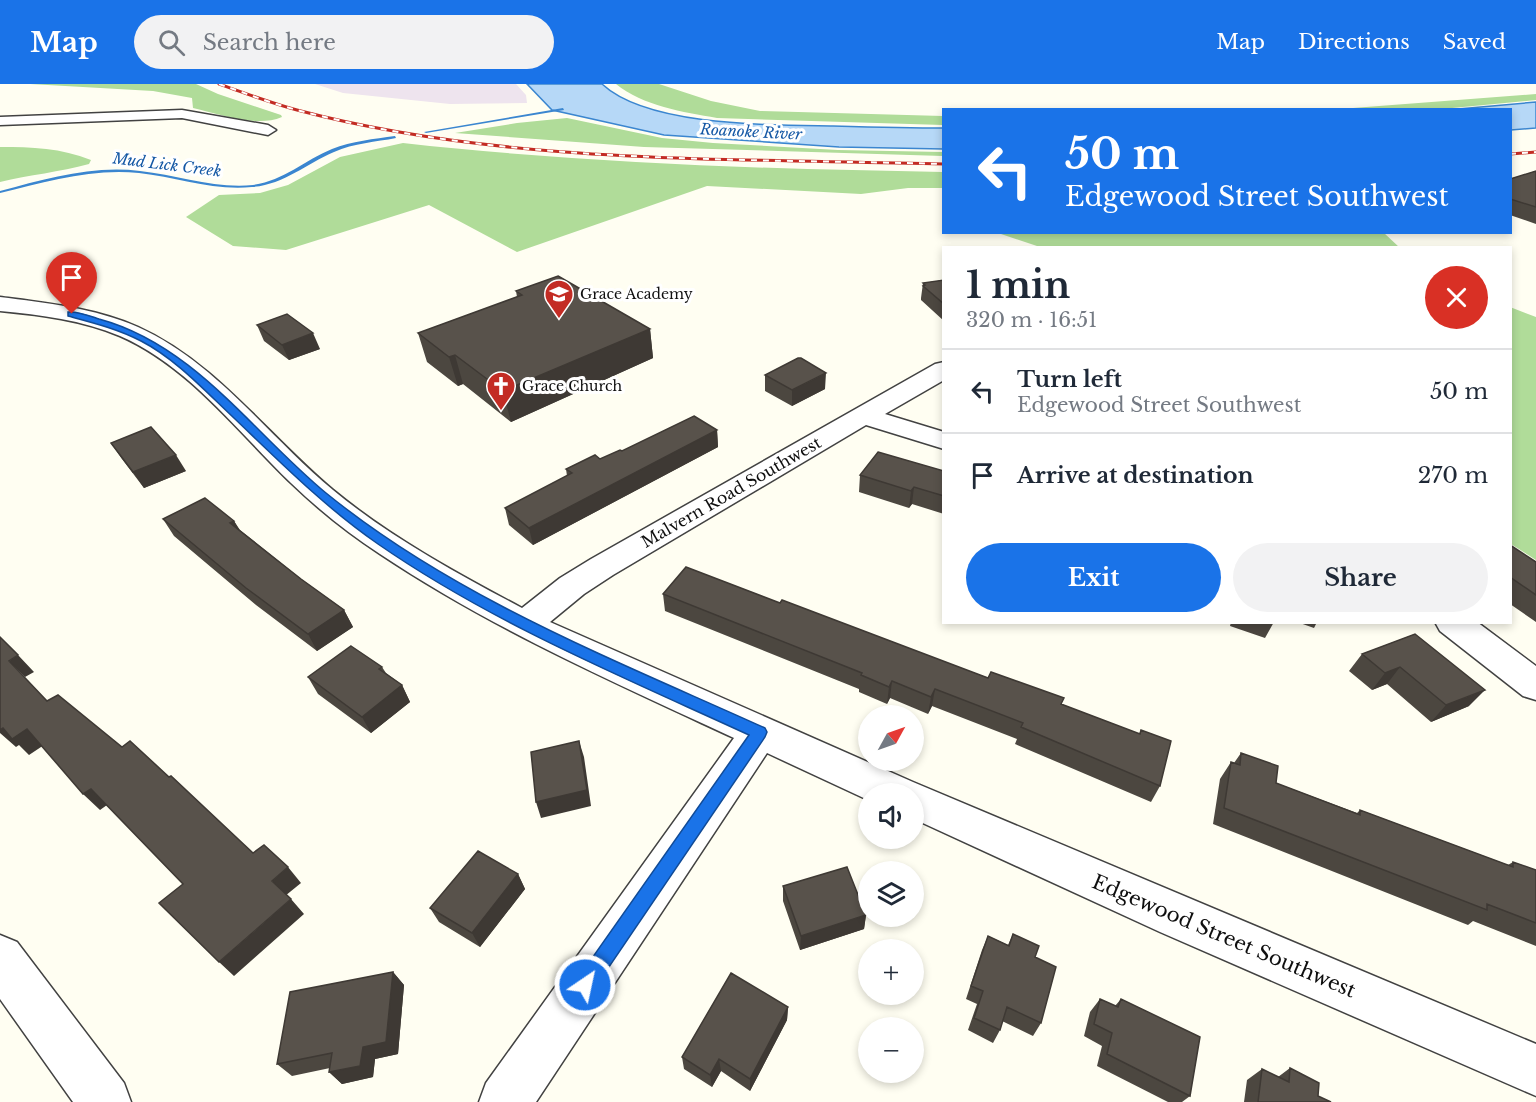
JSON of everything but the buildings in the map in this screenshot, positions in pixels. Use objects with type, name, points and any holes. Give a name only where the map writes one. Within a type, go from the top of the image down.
[{"type":"street","points":[[0,121],[182,114],[268,130]]},
{"type":"street","points":[[0,304],[90,317],[120,327],[147,340],[209,388],[330,502],[383,541],[466,592],[524,624],[873,783]]},
{"type":"street","name":"Malvern Road Southwest","points":[[524,624],[572,586],[602,567],[942,370]]},
{"type":"street","points":[[861,415],[942,440]]},
{"type":"street","points":[[1455,624],[1536,686]]},
{"type":"street","points":[[505,1102],[759,732]]},
{"type":"street","name":"Edgewood Street Southwest","points":[[924,804],[1176,916],[1536,1070]]},
{"type":"street","points":[[0,959],[105,1102]]},
{"type":"shaded area","points":[[315,84],[516,84],[526,95],[527,103],[450,104],[343,93]]},
{"type":"green space","points":[[30,84],[196,84],[282,117],[261,121],[238,119],[193,108],[192,98],[153,91]]},
{"type":"green space","points":[[616,84],[659,84],[711,101],[760,111],[942,116],[942,125],[717,118],[651,103]]},
{"type":"green space","points":[[1536,94],[1536,100],[1452,108],[1353,108]]},
{"type":"green space","points":[[567,118],[662,138],[838,150],[942,152],[942,156],[644,147],[455,133]]},
{"type":"green space","points":[[403,143],[538,156],[673,164],[942,172],[942,188],[908,188],[861,194],[707,186],[517,252],[429,205],[286,250],[233,246],[186,217],[219,195],[260,193],[288,185],[340,157]]},
{"type":"green space","points":[[0,147],[46,149],[91,160],[89,164],[78,167],[0,182]]},
{"type":"green space","points":[[1001,234],[1385,234],[1398,246],[1037,246]]},
{"type":"green space","points":[[1512,308],[1536,317],[1536,560],[1512,545]]},
{"type":"water","name":"Roanoke River","points":[[527,84],[602,84],[623,98],[649,109],[712,121],[778,125],[942,128],[942,149],[839,147],[664,135],[552,110]]},
{"type":"water","points":[[1536,102],[1536,128],[1512,130],[1512,108],[1469,108]]},
{"type":"waterway","name":"Mud Lick Creek","points":[[426,132],[563,109]]},
{"type":"waterway","name":"Mud Lick Creek","points":[[0,192],[52,179],[105,171],[140,172],[224,186],[253,186],[284,177],[339,148],[395,137]]},
{"type":"railway","points":[[219,84],[297,110],[376,128],[456,141],[537,150],[700,159],[942,164]]},
{"type":"railway","points":[[1512,154],[1536,152]]},
{"type":"place","name":"Grace Academy","points":[[559,320]]},
{"type":"place","name":"Grace Church","points":[[501,412]]},
{"type":"route","points":[[72,314],[90,317],[120,327],[147,340],[174,359],[209,388],[322,495],[383,541],[466,592],[576,649],[759,732],[585,985]]}]
